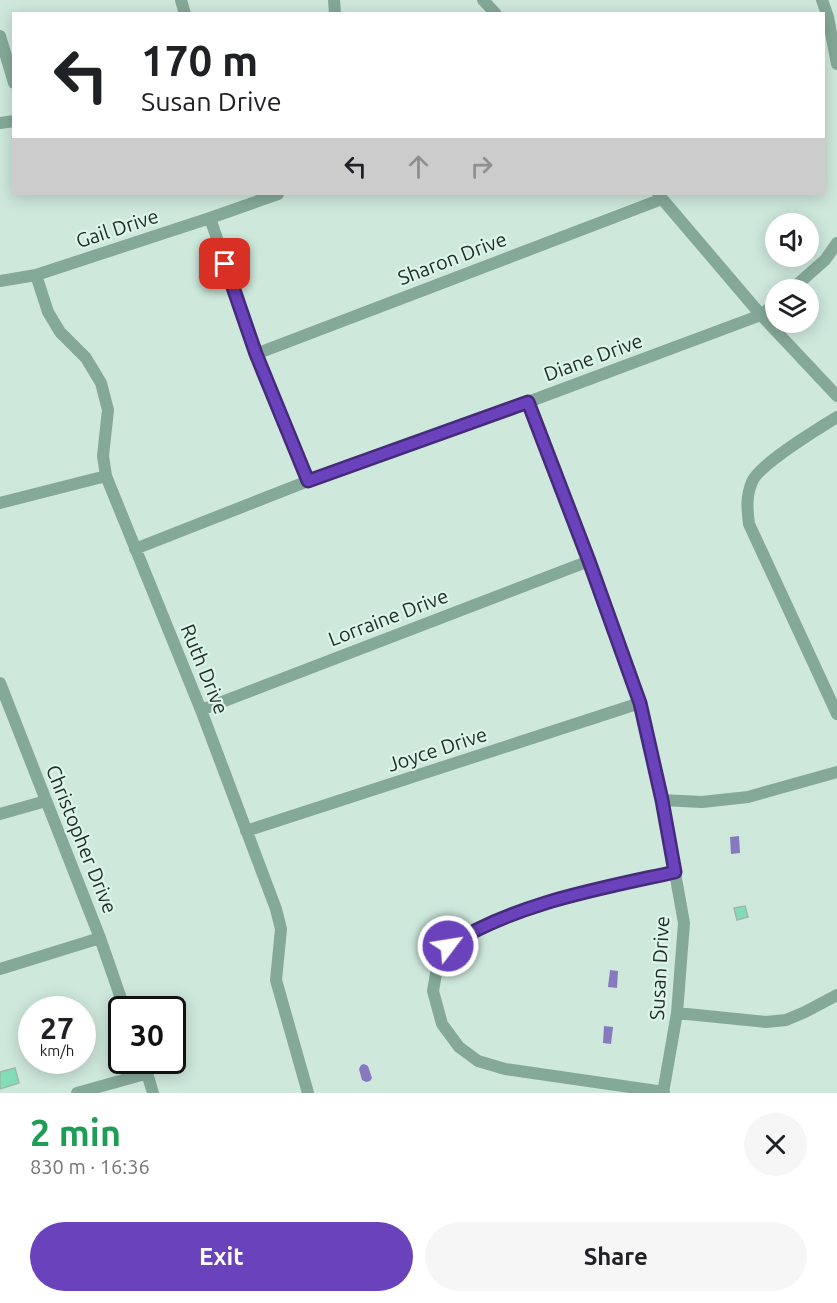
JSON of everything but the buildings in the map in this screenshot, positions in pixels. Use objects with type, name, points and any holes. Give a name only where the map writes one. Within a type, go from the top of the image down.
[{"type":"street","points":[[483,0],[494,12]]},
{"type":"street","points":[[826,18],[837,64]]},
{"type":"street","points":[[0,36],[12,76]]},
{"type":"street","name":"Gail Drive","points":[[0,281],[36,275],[276,195]]},
{"type":"street","points":[[660,196],[761,315],[837,396]]},
{"type":"street","name":"Sharon Drive","points":[[256,354],[660,196]]},
{"type":"street","points":[[210,218],[256,354],[308,481]]},
{"type":"street","points":[[804,279],[825,261],[837,243]]},
{"type":"street","name":"Ruth Drive","points":[[36,275],[48,312],[60,332],[86,358],[101,383],[108,410],[103,456],[106,476],[201,710],[276,909],[281,929],[276,980],[308,1093]]},
{"type":"street","name":"Diane Drive","points":[[135,549],[308,481],[528,402],[765,312]]},
{"type":"street","name":"Susan Drive","points":[[528,402],[640,703],[662,800],[684,923],[677,1013],[664,1093]]},
{"type":"street","points":[[837,417],[768,463],[752,480],[746,501],[749,524],[837,714]]},
{"type":"street","points":[[0,503],[106,476]]},
{"type":"street","name":"Lorraine Drive","points":[[201,710],[589,561]]},
{"type":"street","name":"Christopher Drive","points":[[0,683],[100,938],[120,996]]},
{"type":"street","name":"Joyce Drive","points":[[246,831],[640,703]]},
{"type":"street","points":[[662,800],[702,802],[748,797],[837,772]]},
{"type":"street","points":[[0,814],[45,801]]},
{"type":"street","points":[[664,1093],[506,1069],[478,1061],[459,1047],[442,1024],[433,991],[437,968],[448,946],[468,933],[564,897],[675,872]]},
{"type":"street","points":[[0,969],[100,938]]},
{"type":"street","points":[[677,1013],[766,1022],[786,1020],[837,995]]},
{"type":"street","points":[[76,1093],[144,1074]]},
{"type":"street","points":[[148,1074],[153,1093]]},
{"type":"shaded area","points":[[739,836],[740,853],[731,854],[730,837]]},
{"type":"shaded area","points":[[610,970],[618,971],[617,988],[608,987]]},
{"type":"shaded area","points":[[604,1026],[613,1027],[611,1044],[603,1043]]},
{"type":"shaded area","points":[[364,1064],[368,1066],[372,1078],[366,1082],[362,1080],[359,1069]]},
{"type":"route","points":[[225,264],[256,354],[308,481],[528,402],[640,703],[662,800],[675,872],[564,897],[468,933],[448,946]]}]
